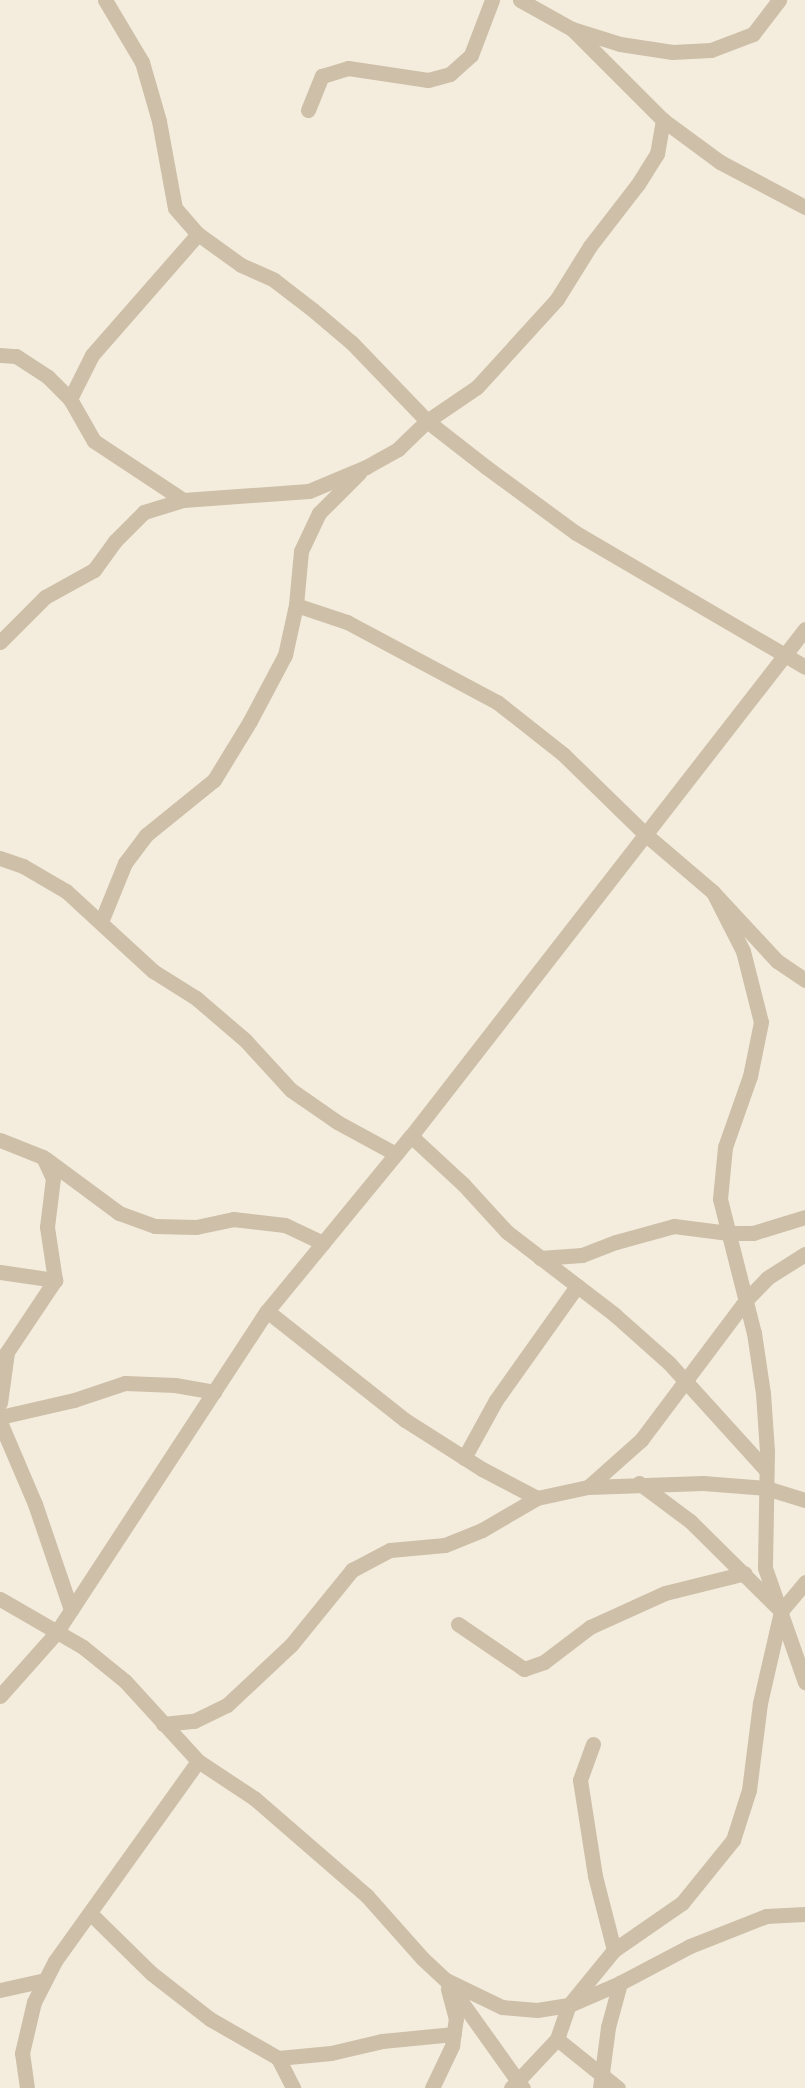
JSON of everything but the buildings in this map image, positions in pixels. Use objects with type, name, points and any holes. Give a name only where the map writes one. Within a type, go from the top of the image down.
[{"type":"street","points":[[105,0],[142,62],[159,121],[176,208],[198,234],[241,265],[274,280],[313,310],[352,343],[428,421],[576,533],[805,667]]},
{"type":"street","points":[[308,110],[322,76],[348,68],[428,80],[450,74],[471,55],[492,0]]},
{"type":"street","points":[[520,0],[539,4],[572,29],[663,120],[720,162],[805,207]]},
{"type":"street","points":[[572,29],[620,44],[662,50],[711,50],[753,34],[779,0]]},
{"type":"street","points":[[0,642],[45,597],[94,570],[115,541],[144,512],[183,500],[309,491],[366,467],[398,449],[428,421],[477,387],[557,299],[590,246],[638,184],[657,154],[663,120]]},
{"type":"street","points":[[70,399],[92,355],[198,234]]},
{"type":"street","points":[[0,355],[16,356],[48,378],[70,399],[94,441],[183,500]]},
{"type":"street","points":[[101,922],[125,863],[146,835],[214,780],[250,721],[285,656],[296,605],[301,551],[319,513],[366,467]]},
{"type":"street","points":[[296,605],[347,622],[497,702],[564,755],[645,834],[713,892],[777,961],[805,980]]},
{"type":"street","points":[[0,1696],[56,1633],[267,1311],[411,1136],[805,629]]},
{"type":"street","points":[[0,858],[23,866],[66,891],[153,971],[196,998],[245,1040],[291,1090],[337,1122],[396,1154]]},
{"type":"street","points":[[713,892],[743,951],[761,1022],[750,1076],[725,1147],[720,1199],[754,1333],[763,1393],[766,1470],[765,1568],[805,1682]]},
{"type":"street","points":[[411,1136],[463,1184],[507,1232],[615,1315],[687,1382],[766,1470]]},
{"type":"street","points":[[0,1140],[43,1157],[119,1213],[155,1226],[196,1227],[233,1219],[285,1225],[323,1243]]},
{"type":"street","points":[[0,1403],[7,1352],[55,1280],[47,1227],[53,1178],[43,1157]]},
{"type":"street","points":[[540,1258],[582,1256],[616,1242],[674,1226],[729,1233],[753,1233],[805,1217]]},
{"type":"street","points":[[588,1487],[641,1440],[687,1382],[702,1356],[746,1300],[767,1278],[805,1254]]},
{"type":"street","points":[[0,1272],[55,1280]]},
{"type":"street","points":[[464,1458],[496,1400],[577,1286]]},
{"type":"street","points":[[267,1311],[405,1420],[464,1458],[537,1498]]},
{"type":"street","points":[[0,1417],[74,1400],[124,1383],[175,1385],[214,1392]]},
{"type":"street","points":[[0,1422],[35,1504],[71,1610]]},
{"type":"street","points":[[163,1724],[194,1721],[227,1705],[291,1645],[352,1570],[390,1550],[445,1545],[482,1530],[537,1498],[588,1487],[703,1483],[766,1488],[805,1500]]},
{"type":"street","points":[[639,1484],[690,1521],[781,1611]]},
{"type":"street","points":[[458,1624],[524,1669],[544,1662],[590,1627],[665,1593],[745,1573]]},
{"type":"street","points":[[0,1599],[83,1647],[125,1681],[198,1761],[254,1798],[358,1888],[422,1958],[446,1980],[517,2086],[557,2039],[569,2005],[614,1950],[682,1903],[733,1840],[749,1790],[760,1703],[781,1611],[805,1582]]},
{"type":"street","points":[[592,1744],[580,1780],[595,1876],[614,1950]]},
{"type":"street","points":[[27,2088],[22,2053],[34,2002],[45,1980],[56,1961],[198,1761]]},
{"type":"street","points":[[91,1914],[151,1973],[210,2019],[278,2058],[293,2088]]},
{"type":"street","points":[[446,1980],[502,2007],[537,2010],[569,2005],[620,1983],[690,1946],[766,1916],[805,1914]]},
{"type":"street","points":[[0,1990],[45,1980]]},
{"type":"street","points":[[432,2088],[452,2046],[456,2019],[446,1980]]},
{"type":"street","points":[[600,2081],[608,2027],[620,1983]]},
{"type":"street","points":[[278,2058],[331,2053],[382,2041],[454,2034]]},
{"type":"street","points":[[557,2039],[600,2081],[618,2088]]}]
